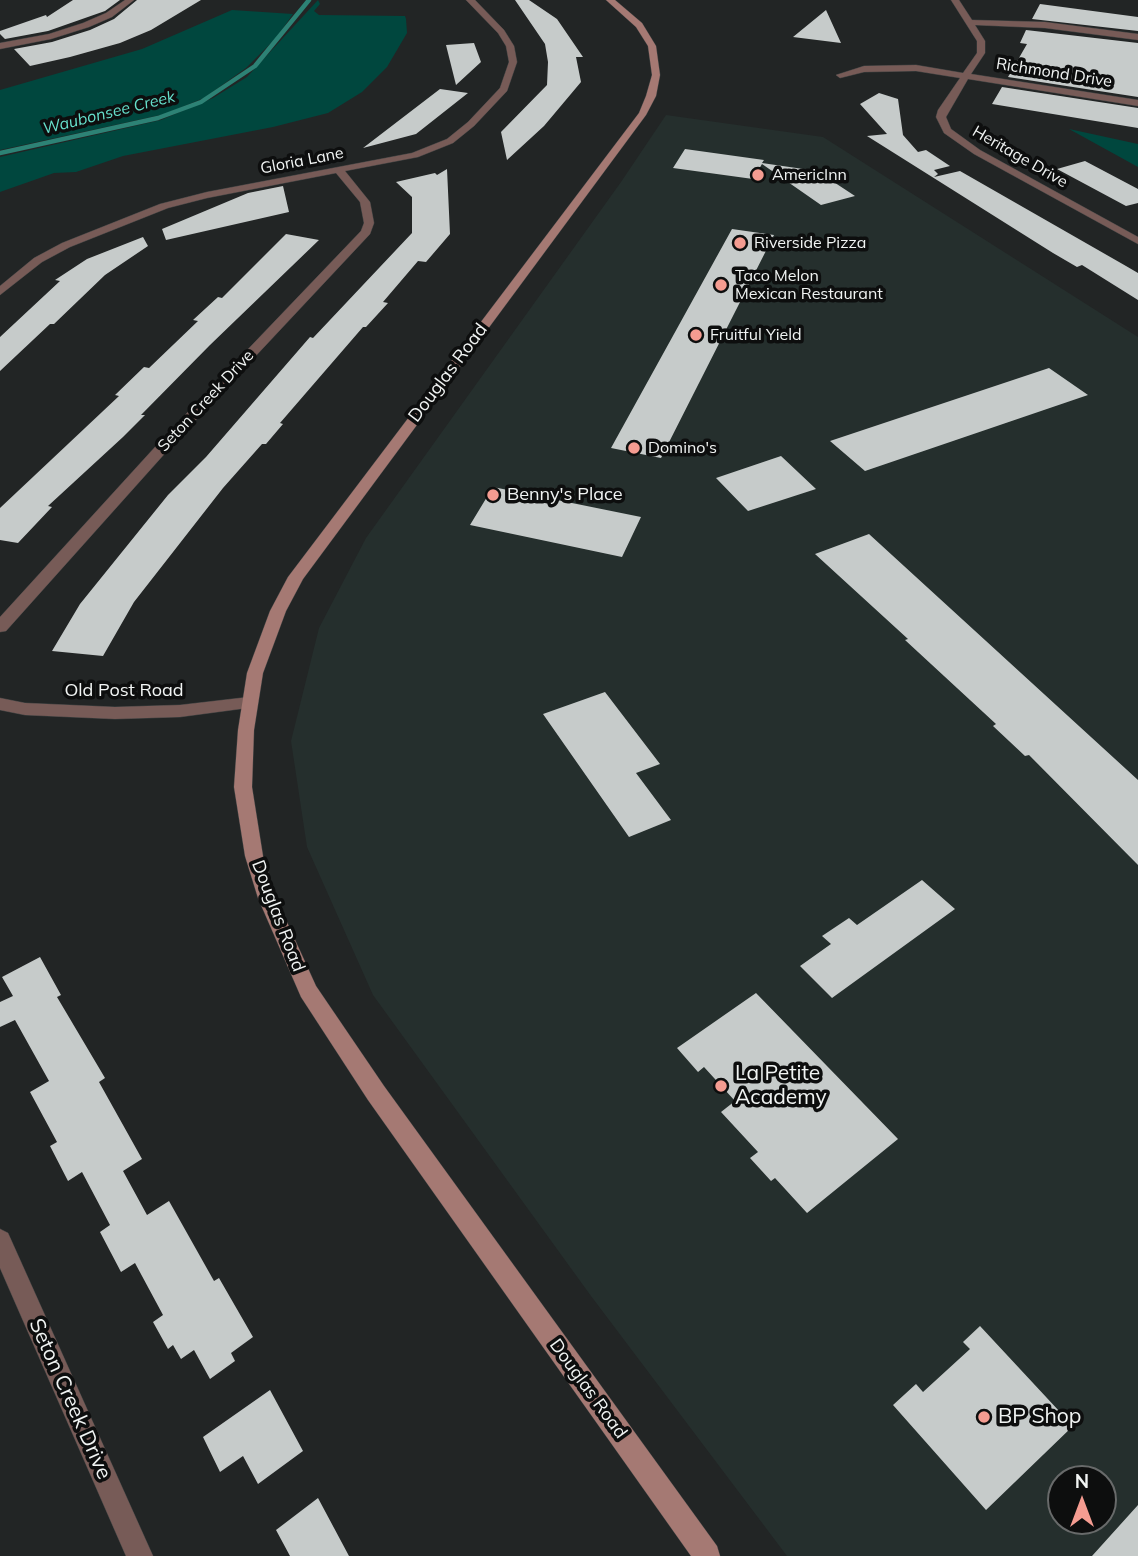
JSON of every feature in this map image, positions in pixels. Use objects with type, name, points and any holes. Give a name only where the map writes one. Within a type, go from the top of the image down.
[{"type":"street","points":[[0,46],[51,36],[86,25],[109,15],[130,0]]},
{"type":"street","name":"Gloria Lane","points":[[0,292],[38,260],[66,245],[164,206],[435,148],[459,134],[504,89],[513,62],[510,46],[502,32],[470,0]]},
{"type":"street","name":"Douglas Road","points":[[610,0],[639,25],[655,55],[655,84],[643,113],[302,568],[278,611],[255,673],[249,703],[243,787],[251,844],[267,898],[308,991],[376,1093],[707,1556]]},
{"type":"street","name":"Heritage Drive","points":[[955,0],[981,41],[981,53],[943,110],[942,117],[947,131],[977,152],[1138,241]]},
{"type":"street","points":[[970,22],[1045,25],[1138,37]]},
{"type":"street","name":"Richmond Drive","points":[[840,75],[889,67],[965,75],[1138,103]]},
{"type":"street","name":"Seton Creek Drive","points":[[0,627],[171,438],[366,232],[369,223],[365,202],[339,170]]},
{"type":"street","name":"Old Post Road","points":[[0,704],[26,709],[114,713],[180,711],[249,703]]},
{"type":"street","name":"Seton Creek Drive","points":[[0,1241],[141,1556]]},
{"type":"shaded area","points":[[666,115],[823,137],[1138,337],[1138,1556],[787,1556],[591,1296],[373,995],[307,847],[291,741],[319,628],[366,538]]},
{"type":"green space","points":[[318,0],[320,4],[314,11],[319,15],[405,16],[406,19],[407,33],[387,67],[362,92],[328,113],[273,127],[123,156],[76,172],[54,173],[0,192],[0,157],[161,120],[213,98],[247,77]]},
{"type":"green space","points":[[232,10],[293,14],[276,38],[246,68],[204,98],[165,114],[0,150],[0,90],[142,49]]},
{"type":"green space","points":[[1069,129],[1138,144],[1138,167]]},
{"type":"building","points":[[73,0],[120,0],[105,11],[48,31],[5,39],[0,34],[0,31],[46,15],[47,17]]},
{"type":"building","points":[[137,0],[201,0],[151,30],[120,43],[70,57],[30,66],[14,49],[52,42],[90,30],[114,19]]},
{"type":"building","points":[[515,0],[529,0],[557,19],[583,57],[576,57],[581,82],[544,126],[507,160],[501,132],[547,85],[548,62],[545,44]]},
{"type":"building","points":[[1040,4],[1138,17],[1138,31],[1032,19]]},
{"type":"building","points":[[826,10],[841,43],[793,37]]},
{"type":"building","points":[[1026,30],[1138,43],[1138,97],[1008,77],[1027,44],[1020,43]]},
{"type":"building","points":[[474,43],[481,62],[456,85],[446,45]]},
{"type":"building","points":[[1002,87],[1138,108],[1138,128],[992,104]]},
{"type":"building","points":[[440,89],[468,93],[416,134],[363,148]]},
{"type":"building","points":[[879,93],[898,99],[903,135],[918,152],[926,150],[950,166],[934,170],[938,174],[934,177],[960,171],[1138,273],[1138,300],[1082,265],[1077,267],[1053,253],[867,136],[887,134],[860,104]]},
{"type":"building","points":[[685,149],[764,160],[762,163],[817,171],[855,196],[821,205],[762,164],[753,179],[673,168]]},
{"type":"building","points":[[1085,161],[1138,189],[1138,203],[1126,206],[1057,169]]},
{"type":"building","points":[[447,169],[450,234],[426,262],[418,261],[383,302],[388,303],[363,327],[280,423],[283,424],[266,444],[262,444],[223,488],[134,602],[103,656],[52,651],[80,604],[168,495],[206,457],[310,337],[313,338],[412,233],[412,197],[396,182],[435,173],[437,175]]},
{"type":"building","points":[[283,186],[289,212],[166,240],[162,229],[248,193]]},
{"type":"building","points":[[732,229],[774,235],[661,458],[611,448]]},
{"type":"building","points":[[286,234],[319,240],[210,345],[123,437],[48,506],[52,507],[18,543],[0,540],[0,508],[119,396],[115,395],[144,367],[149,368],[198,321],[193,320],[218,297],[222,298]]},
{"type":"building","points":[[143,237],[148,246],[105,275],[0,371],[0,337],[60,281],[55,280],[87,259]]},
{"type":"building","points":[[1049,368],[1088,395],[865,471],[830,441]]},
{"type":"building","points":[[781,456],[816,489],[748,511],[716,478]]},
{"type":"building","points":[[493,487],[641,517],[622,557],[470,525]]},
{"type":"building","points":[[869,534],[1138,780],[1138,865],[1029,755],[1025,756],[993,726],[996,724],[815,554]]},
{"type":"building","points":[[605,692],[660,764],[636,773],[671,820],[629,837],[543,714]]},
{"type":"building","points":[[922,880],[955,909],[832,998],[800,966],[831,944],[822,936],[849,918],[857,925]]},
{"type":"building","points":[[40,957],[61,995],[57,997],[105,1078],[99,1082],[142,1159],[123,1171],[147,1215],[169,1201],[214,1281],[219,1278],[253,1337],[231,1353],[235,1361],[210,1379],[194,1350],[181,1359],[173,1345],[168,1349],[153,1322],[163,1315],[135,1263],[121,1272],[100,1232],[110,1225],[82,1172],[68,1181],[50,1146],[57,1142],[30,1092],[49,1081],[15,1020],[0,1027],[0,1002],[13,996],[2,977]]},
{"type":"building","points":[[756,993],[898,1139],[807,1213],[775,1178],[771,1181],[750,1158],[758,1152],[721,1112],[735,1101],[704,1067],[698,1072],[677,1048]]},
{"type":"building","name":"BP Shop","points":[[980,1326],[1073,1426],[986,1510],[893,1405],[916,1384],[923,1392],[970,1349],[963,1342]]},
{"type":"building","points":[[270,1390],[303,1451],[258,1484],[243,1456],[220,1472],[203,1437]]},
{"type":"building","points":[[318,1498],[349,1556],[290,1556],[276,1530]]},
{"type":"building","points":[[1138,1505],[1138,1556],[1092,1556],[1111,1535],[1117,1535],[1117,1528]]},
{"type":"waterway","name":"Waubonsee Creek","points":[[0,153],[158,118],[201,102],[255,66],[309,0]]},
{"type":"place","name":"AmericInn","points":[[758,175]]},
{"type":"place","name":"Riverside Pizza","points":[[740,243]]},
{"type":"place","name":"Taco Melon Mexican Restaurant","points":[[721,285]]},
{"type":"place","name":"Fruitful Yield","points":[[696,335]]},
{"type":"place","name":"Domino's","points":[[634,448]]},
{"type":"place","name":"Benny's Place","points":[[493,495]]},
{"type":"place","name":"La Petite Academy","points":[[721,1086]]},
{"type":"place","name":"BP Shop","points":[[984,1417]]}]
